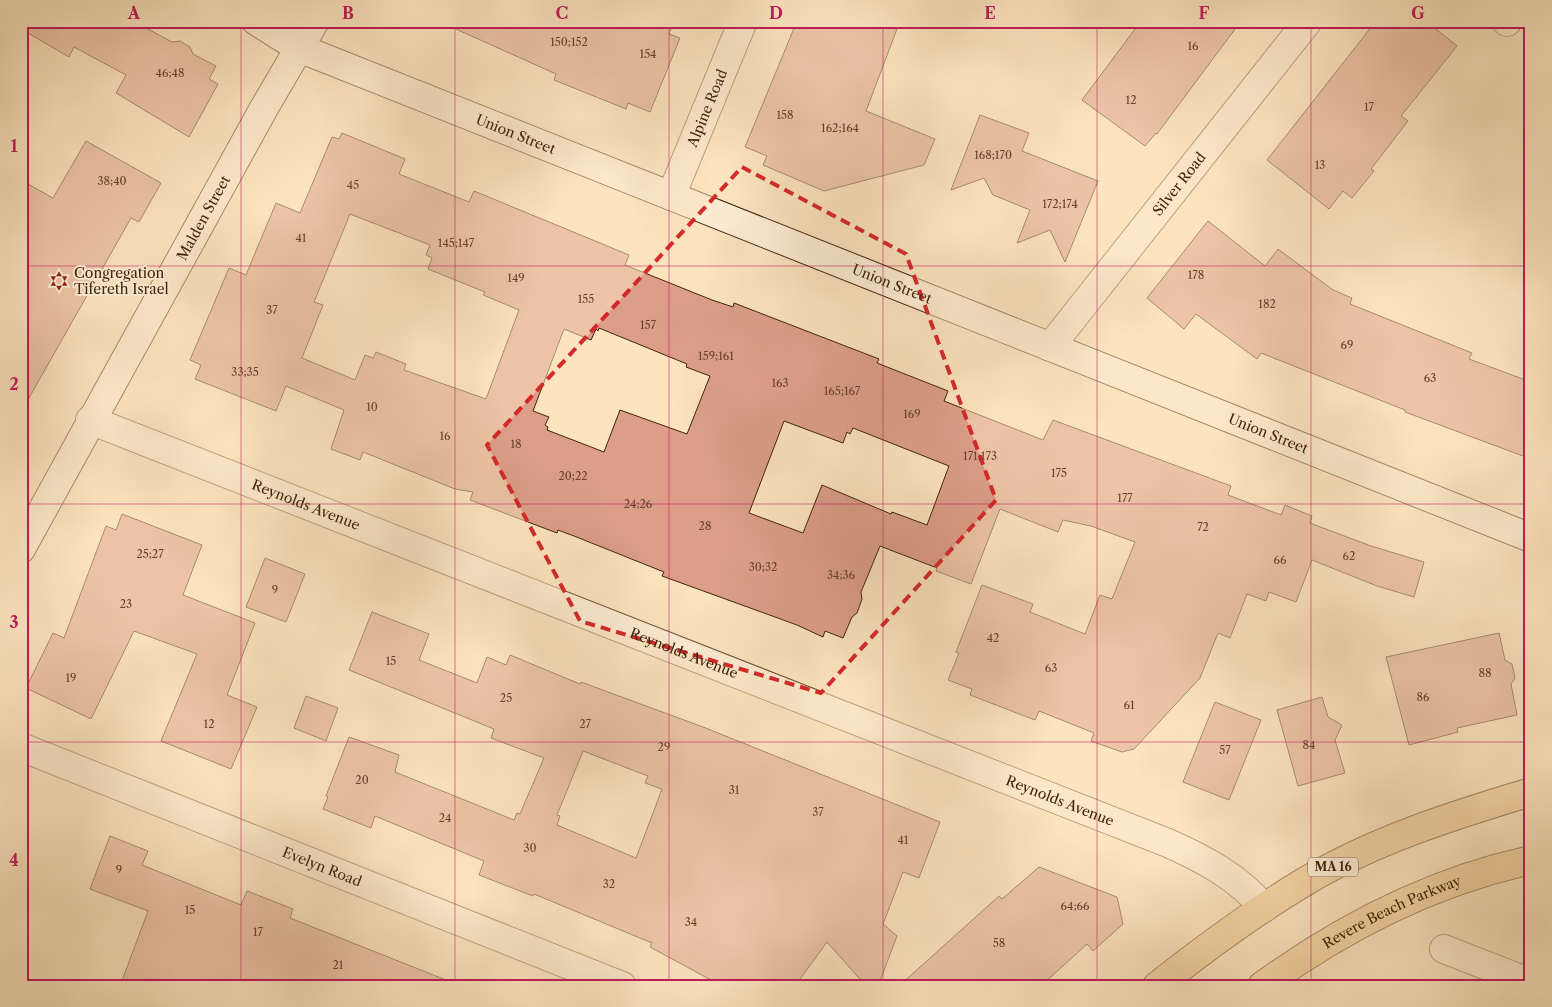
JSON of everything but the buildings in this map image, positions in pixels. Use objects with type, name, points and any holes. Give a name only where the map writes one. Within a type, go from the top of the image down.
[{"type":"highway","name":"MA 16","points":[[1157,986],[1264,908],[1337,864],[1437,821],[1531,792]]},
{"type":"highway","name":"Revere Beach Parkway","points":[[1262,986],[1336,938],[1395,907],[1460,881],[1531,860]]},
{"type":"street","name":"Union Street","points":[[256,21],[299,48],[1531,538]]},
{"type":"street","name":"Malden Street","points":[[21,549],[90,420],[264,108],[315,21]]},
{"type":"street","name":"Alpine Road","points":[[671,196],[744,21]]},
{"type":"street","name":"Silver Road","points":[[1050,347],[1308,21]]},
{"type":"street","name":"Reynolds Avenue","points":[[90,420],[1168,843],[1221,870],[1250,891],[1264,908]]},
{"type":"street","name":"Evelyn Road","points":[[21,747],[622,986]]},
{"type":"street","points":[[1444,948],[1531,983]]},
{"type":"highlighted area","points":[[742,167],[906,254],[996,500],[821,693],[580,621],[487,445]]},
{"type":"place","name":"Congregation Tifereth Israel","points":[[59,281]]}]
